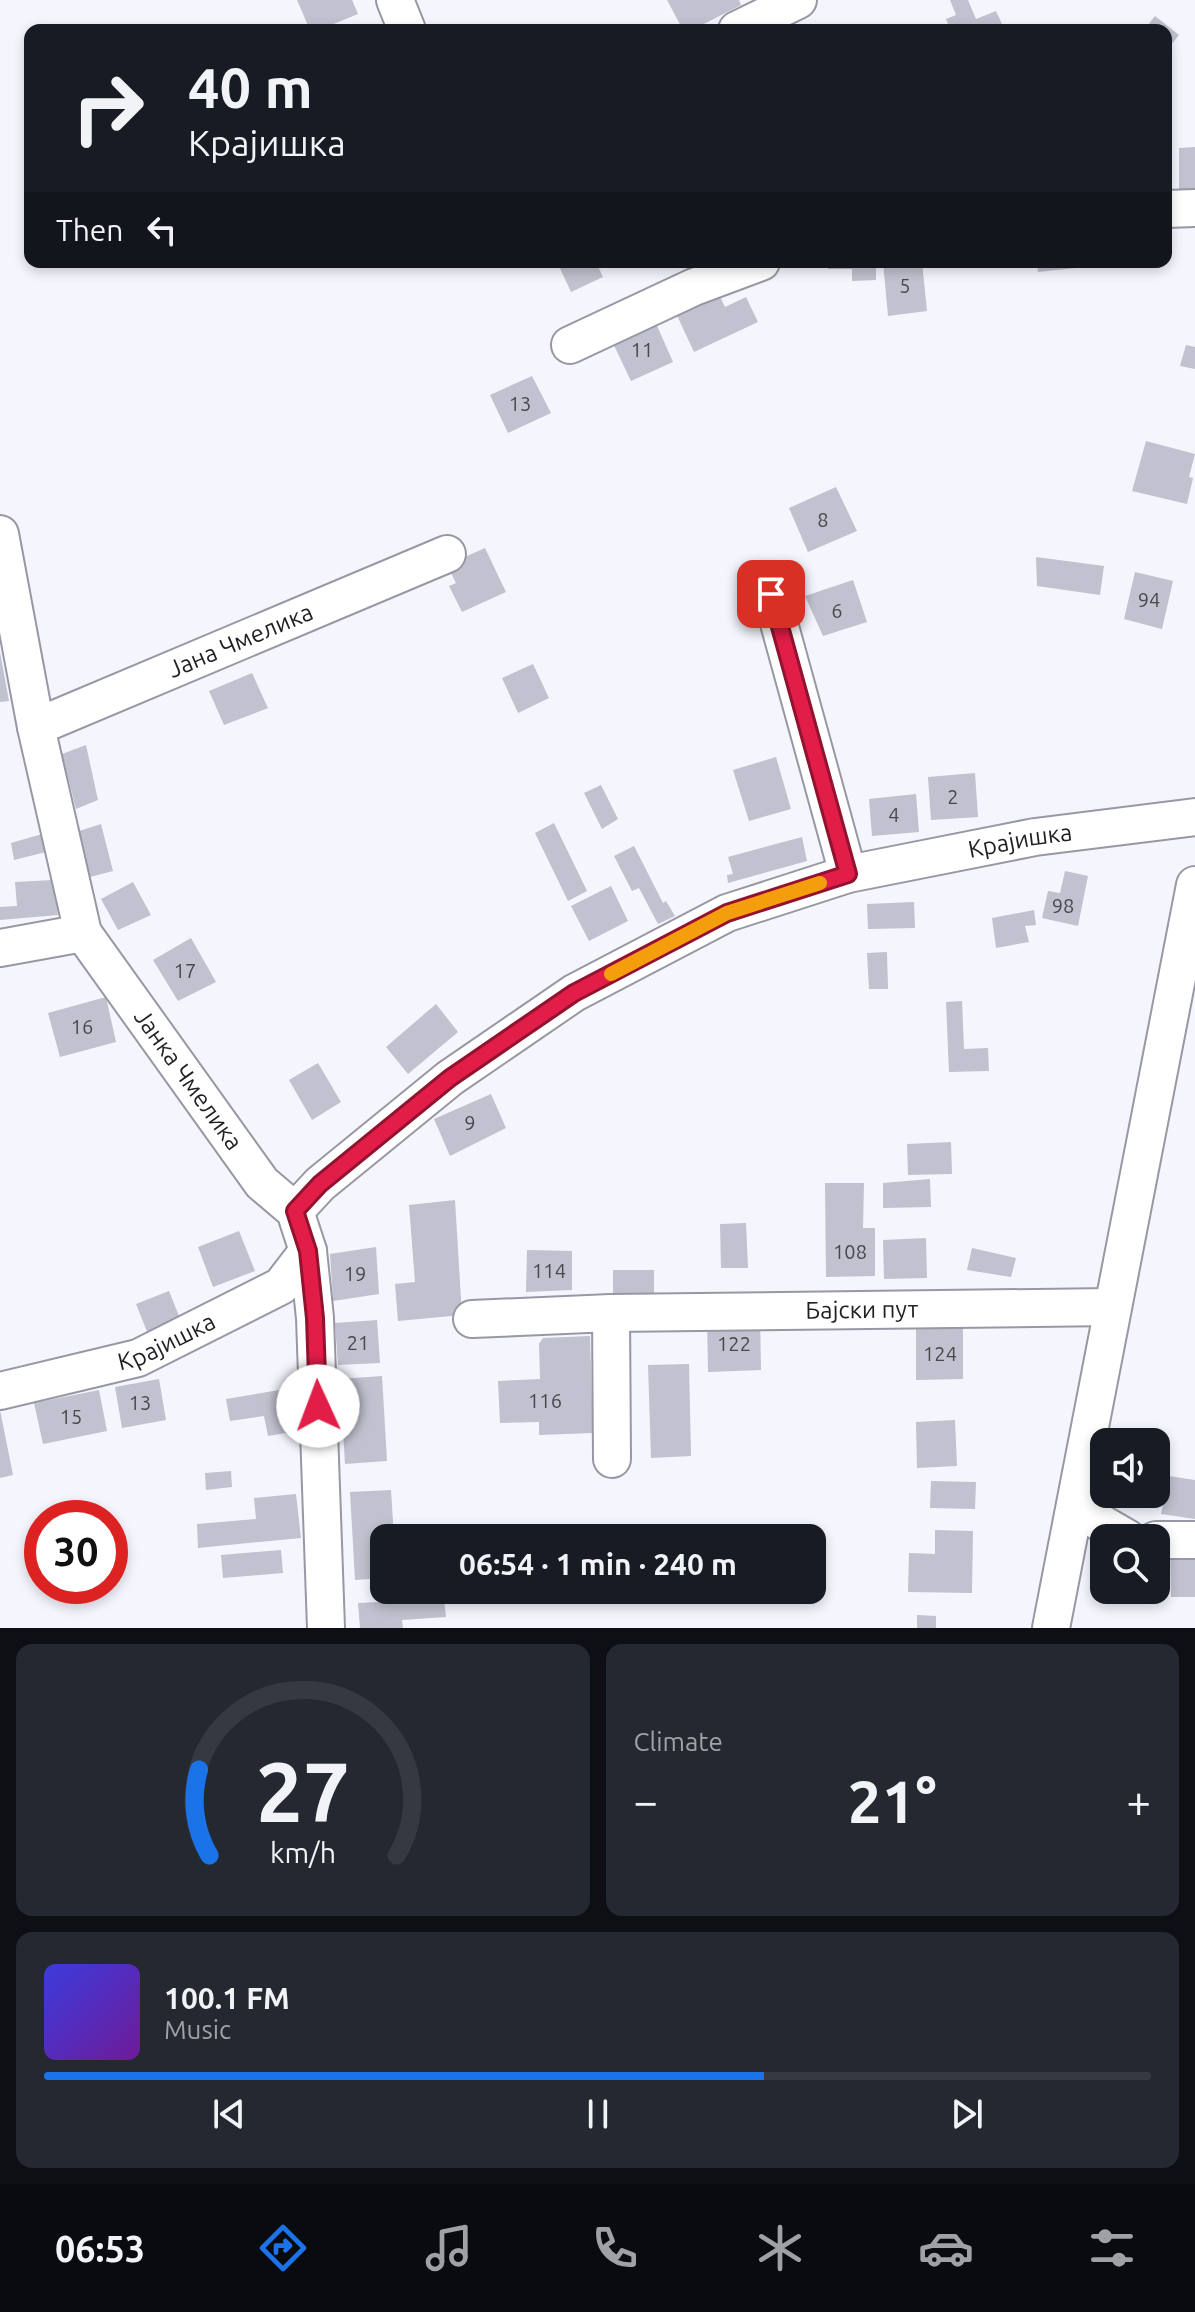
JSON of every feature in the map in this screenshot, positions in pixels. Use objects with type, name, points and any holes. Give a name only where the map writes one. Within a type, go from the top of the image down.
[{"type":"street","points":[[395,0],[405,24]]},
{"type":"street","points":[[749,24],[798,0]]},
{"type":"street","points":[[1172,209],[1195,208]]},
{"type":"street","points":[[570,345],[694,287],[745,268]]},
{"type":"street","name":"Јанка Чмелика","points":[[0,534],[36,727],[83,933],[262,1183],[295,1211]]},
{"type":"street","name":"Јана Чмелика","points":[[36,727],[447,554]]},
{"type":"street","points":[[771,594],[848,874]]},
{"type":"street","name":"Крајишка","points":[[295,1211],[320,1184],[450,1078],[574,993],[727,913],[848,874],[1035,837],[1195,817]]},
{"type":"street","points":[[1051,1628],[1195,885]]},
{"type":"street","points":[[0,948],[83,933]]},
{"type":"street","points":[[295,1211],[308,1251],[315,1318],[326,1628]]},
{"type":"street","name":"Крајишка","points":[[0,1391],[138,1358],[281,1286],[308,1251]]},
{"type":"street","name":"Бајски пут","points":[[472,1319],[611,1313],[1112,1307]]},
{"type":"street","points":[[611,1313],[612,1459]]},
{"type":"street","points":[[1075,1508],[1103,1524]]},
{"type":"street","points":[[1170,1540],[1195,1540]]},
{"type":"street","points":[[1064,1562],[1090,1553]]},
{"type":"building","points":[[297,0],[352,0],[358,14],[334,24],[307,24]]},
{"type":"building","points":[[667,0],[739,0],[741,5],[704,24],[680,24]]},
{"type":"building","points":[[950,0],[968,0],[976,19],[996,11],[1002,24],[948,24],[946,19],[956,15]]},
{"type":"building","points":[[1155,16],[1165,24],[1149,24]]},
{"type":"building","points":[[1172,29],[1179,35],[1172,44]]},
{"type":"building","points":[[1195,147],[1195,189],[1179,190],[1179,148]]},
{"type":"building","points":[[560,268],[599,268],[603,277],[571,292]]},
{"type":"building","points":[[876,268],[876,280],[852,281],[852,269],[828,269]]},
{"type":"building","points":[[884,268],[923,268],[927,311],[888,316]]},
{"type":"building","points":[[1038,268],[1076,268],[1038,272]]},
{"type":"building","points":[[717,290],[725,307],[746,297],[758,322],[694,352],[674,309]]},
{"type":"building","points":[[654,319],[673,362],[631,381],[611,339]]},
{"type":"building","points":[[1186,345],[1195,347],[1195,369],[1180,366]]},
{"type":"building","points":[[532,376],[551,413],[508,433],[490,395]]},
{"type":"building","points":[[1146,441],[1195,454],[1187,504],[1132,491]]},
{"type":"building","points":[[836,487],[857,531],[808,552],[789,508]]},
{"type":"building","points":[[485,548],[506,592],[462,612],[449,586],[456,583],[447,565]]},
{"type":"building","points":[[1036,557],[1104,566],[1100,595],[1037,586]]},
{"type":"building","points":[[1135,572],[1173,581],[1162,629],[1124,619]]},
{"type":"building","points":[[853,580],[867,622],[823,636],[805,596]]},
{"type":"building","points":[[0,652],[9,701],[0,702]]},
{"type":"building","points":[[533,664],[549,698],[518,713],[502,678]]},
{"type":"building","points":[[252,673],[268,708],[224,725],[209,691]]},
{"type":"building","points":[[86,745],[98,800],[76,809],[62,754]]},
{"type":"building","points":[[776,757],[791,809],[749,821],[733,770]]},
{"type":"building","points":[[975,773],[978,817],[931,820],[928,777]]},
{"type":"building","points":[[601,785],[618,819],[602,829],[584,793]]},
{"type":"building","points":[[916,794],[919,832],[872,836],[869,799]]},
{"type":"building","points":[[554,823],[587,891],[568,901],[535,833]]},
{"type":"building","points":[[101,824],[113,871],[90,877],[79,831]]},
{"type":"building","points":[[42,834],[46,852],[14,860],[11,843]]},
{"type":"building","points":[[802,837],[807,861],[728,883],[727,875],[733,874],[728,857]]},
{"type":"building","points":[[634,846],[663,903],[666,901],[675,916],[658,924],[639,888],[632,891],[614,856]]},
{"type":"building","points":[[1065,871],[1088,876],[1078,926],[1042,918],[1048,891],[1060,893]]},
{"type":"building","points":[[53,880],[58,915],[0,920],[0,907],[17,906],[15,882]]},
{"type":"building","points":[[133,882],[151,915],[118,930],[101,899]]},
{"type":"building","points":[[611,886],[628,921],[589,941],[571,906]]},
{"type":"building","points":[[914,902],[915,928],[868,929],[867,904]]},
{"type":"building","points":[[1034,910],[1036,925],[1025,926],[1029,942],[996,948],[992,918]]},
{"type":"building","points":[[191,938],[216,982],[178,1001],[153,960]]},
{"type":"building","points":[[887,952],[888,989],[869,989],[867,953]]},
{"type":"building","points":[[106,997],[116,1042],[60,1057],[48,1013]]},
{"type":"building","points":[[962,1001],[964,1049],[988,1048],[989,1071],[949,1072],[946,1002]]},
{"type":"building","points":[[436,1004],[458,1032],[408,1074],[386,1047]]},
{"type":"building","points":[[318,1063],[341,1102],[312,1120],[289,1080]]},
{"type":"building","points":[[491,1094],[506,1128],[450,1156],[434,1119]]},
{"type":"building","points":[[951,1142],[952,1174],[908,1175],[907,1144]]},
{"type":"building","points":[[930,1179],[931,1207],[883,1208],[883,1183]]},
{"type":"building","points":[[825,1183],[864,1183],[863,1228],[875,1228],[875,1276],[826,1277]]},
{"type":"building","points":[[455,1200],[462,1315],[398,1321],[395,1284],[415,1282],[409,1205]]},
{"type":"building","points":[[746,1223],[748,1268],[721,1268],[720,1224]]},
{"type":"building","points":[[239,1231],[255,1271],[213,1287],[198,1247]]},
{"type":"building","points":[[926,1238],[927,1278],[884,1279],[883,1240]]},
{"type":"building","points":[[376,1247],[379,1294],[333,1301],[330,1254]]},
{"type":"building","points":[[972,1248],[1016,1258],[1011,1277],[967,1270]]},
{"type":"building","points":[[527,1250],[572,1251],[572,1290],[526,1292]]},
{"type":"building","points":[[613,1270],[654,1270],[654,1294],[613,1294]]},
{"type":"building","points":[[169,1291],[183,1326],[150,1339],[136,1304]]},
{"type":"building","points":[[760,1316],[761,1370],[708,1372],[707,1318]]},
{"type":"building","points":[[377,1320],[380,1363],[338,1365],[335,1323]]},
{"type":"building","points":[[916,1328],[963,1328],[963,1379],[916,1380]]},
{"type":"building","points":[[590,1336],[593,1433],[539,1435],[539,1422],[500,1423],[498,1381],[540,1379],[539,1344],[543,1338]]},
{"type":"building","points":[[689,1364],[691,1456],[651,1458],[648,1365]]},
{"type":"building","points":[[382,1376],[387,1461],[345,1464],[340,1379]]},
{"type":"building","points":[[159,1379],[166,1420],[122,1428],[115,1387]]},
{"type":"building","points":[[297,1387],[304,1430],[268,1436],[264,1416],[230,1421],[226,1399]]},
{"type":"building","points":[[99,1390],[107,1431],[43,1444],[34,1403]]},
{"type":"building","points":[[0,1410],[13,1475],[0,1478]]},
{"type":"building","points":[[955,1420],[957,1466],[917,1468],[916,1422]]},
{"type":"building","points":[[231,1471],[232,1487],[206,1490],[205,1473]]},
{"type":"building","points":[[1170,1476],[1195,1480],[1195,1519],[1161,1514],[1162,1508],[1170,1508]]},
{"type":"building","points":[[931,1481],[976,1482],[975,1509],[930,1508]]},
{"type":"building","points":[[391,1490],[393,1524],[370,1524],[370,1579],[355,1580],[350,1492]]},
{"type":"building","points":[[296,1494],[301,1538],[198,1548],[197,1524],[256,1519],[254,1498]]},
{"type":"building","points":[[935,1530],[973,1531],[972,1593],[908,1592],[909,1553],[935,1554]]},
{"type":"building","points":[[1195,1547],[1195,1597],[1171,1597],[1170,1549]]},
{"type":"building","points":[[281,1550],[283,1573],[223,1578],[221,1555]]},
{"type":"building","points":[[358,1603],[445,1604],[446,1617],[402,1620],[403,1628],[360,1628]]},
{"type":"building","points":[[917,1615],[936,1616],[936,1628],[917,1628]]},
{"type":"slow traffic","points":[[611,974],[727,913],[820,883]]},
{"type":"route","points":[[318,1406],[315,1318],[308,1251],[295,1211],[320,1184],[450,1078],[574,993],[727,913],[848,874],[771,594]]}]
